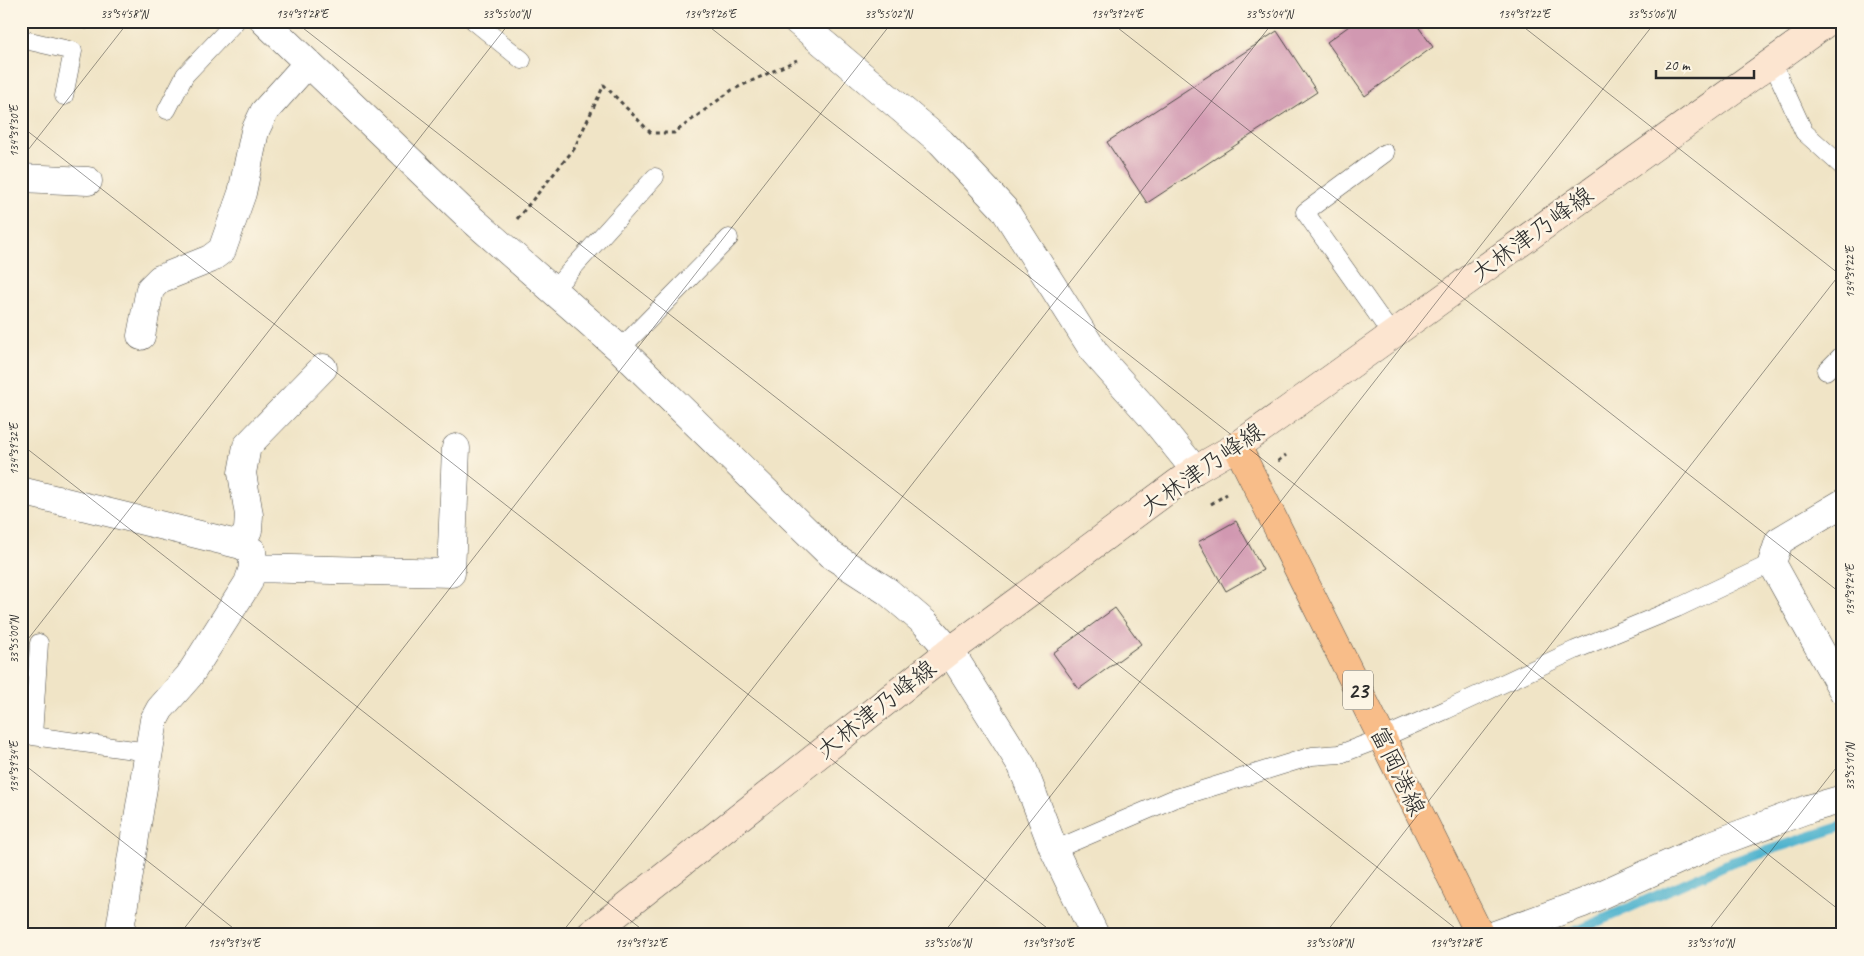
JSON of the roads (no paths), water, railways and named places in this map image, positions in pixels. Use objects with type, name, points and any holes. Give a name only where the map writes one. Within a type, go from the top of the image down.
[{"type":"main road","name":"大林津乃峰線","points":[[590,935],[950,651],[1195,470],[1237,446],[1827,22]]},
{"type":"main road","name":"富岡港線","points":[[1237,446],[1480,935]]},
{"type":"street","points":[[264,21],[468,215],[620,349],[830,554],[887,591],[926,623],[950,651],[1022,766],[1054,850],[1095,935]]},
{"type":"street","points":[[797,21],[941,142],[1004,209],[1096,353],[1195,470]]},
{"type":"street","points":[[141,336],[150,289],[160,279],[210,259],[222,250],[242,193],[255,131],[264,112],[308,63]]},
{"type":"street","points":[[21,178],[88,181]]},
{"type":"street","points":[[119,935],[154,720],[160,709],[189,676],[248,583],[248,523],[242,473],[247,446],[324,368]]},
{"type":"street","points":[[21,491],[247,556],[451,572],[456,448]]},
{"type":"street","points":[[1843,503],[1779,541],[1772,563],[1843,691]]},
{"type":"street","points":[[1495,935],[1583,903],[1711,845],[1808,809],[1843,799]]},
{"type":"lane","points":[[167,110],[186,75],[236,21]]},
{"type":"lane","points":[[474,21],[522,60]]},
{"type":"lane","points":[[21,39],[73,52],[64,96]]},
{"type":"lane","points":[[1772,62],[1804,132],[1843,168]]},
{"type":"lane","points":[[1385,153],[1305,212],[1392,335]]},
{"type":"lane","points":[[553,290],[655,177]]},
{"type":"lane","points":[[620,349],[729,238]]},
{"type":"lane","points":[[1826,371],[1843,354]]},
{"type":"lane","points":[[1054,850],[1173,799],[1312,756],[1340,754],[1382,738],[1575,650],[1677,608],[1772,563]]},
{"type":"lane","points":[[38,643],[33,736],[148,752]]},
{"type":"waterway","points":[[1563,935],[1579,930],[1732,862],[1843,826]]}]
